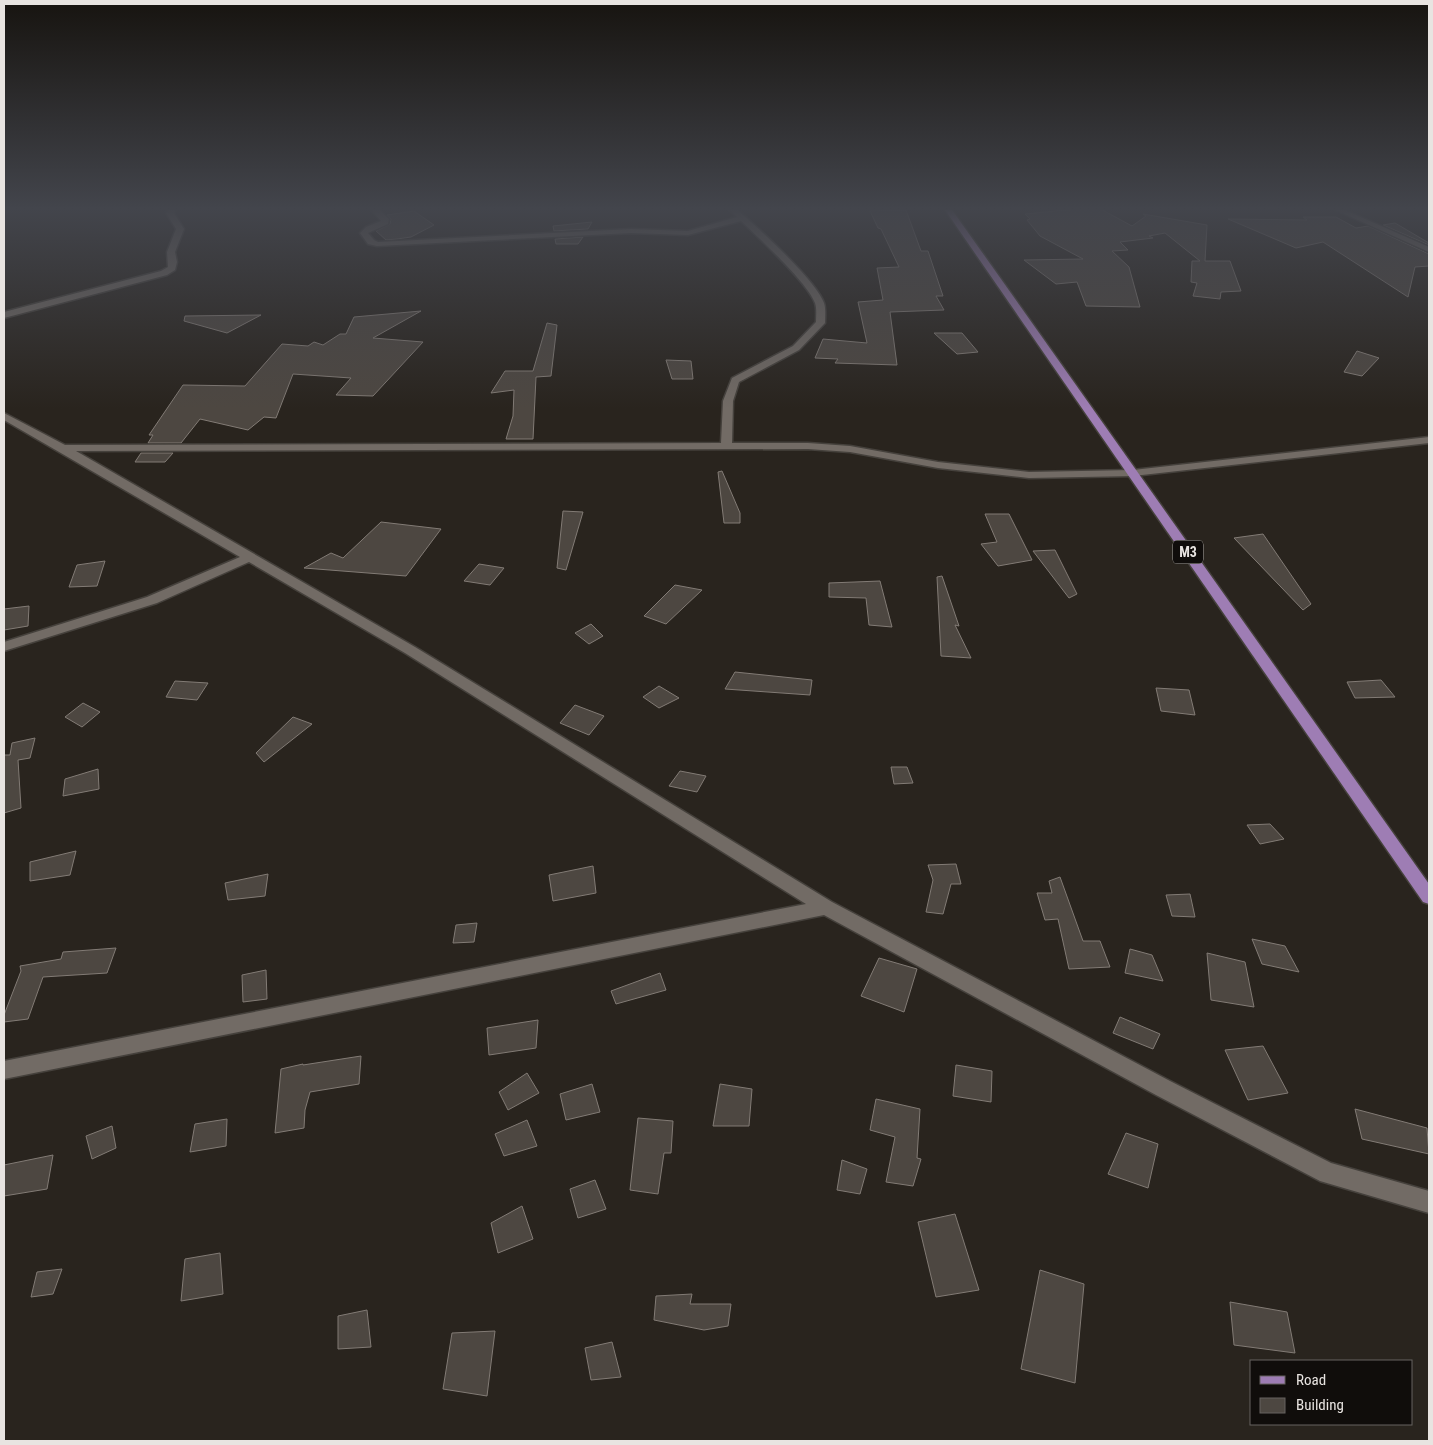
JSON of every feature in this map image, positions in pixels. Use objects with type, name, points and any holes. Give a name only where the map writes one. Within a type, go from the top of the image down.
[{"type":"main road","name":"M3","points":[[994,274],[1429,897]]},
{"type":"street","points":[[4,315],[159,274]]},
{"type":"street","points":[[726,447],[728,401],[734,380],[796,348],[820,323],[820,302],[797,274]]},
{"type":"street","points":[[4,416],[63,448],[410,650],[826,907],[1163,1088],[1328,1173],[1429,1202]]},
{"type":"street","points":[[63,448],[808,446],[850,449],[938,465],[1029,475],[1133,473],[1429,440]]},
{"type":"street","points":[[4,647],[152,600],[250,557]]},
{"type":"street","points":[[4,1070],[826,907]]},
{"type":"building","points":[[878,274],[936,274],[943,296],[936,296],[944,310],[890,312],[897,365],[835,363],[838,359],[815,358],[823,339],[867,343],[858,302],[883,300]]},
{"type":"building","points":[[1043,274],[1131,274],[1140,307],[1086,306],[1077,282],[1056,284]]},
{"type":"building","points":[[1191,274],[1235,274],[1241,291],[1221,292],[1220,299],[1193,296],[1197,283],[1191,282]]},
{"type":"building","points":[[1373,274],[1413,274],[1408,297]]},
{"type":"building","points":[[421,311],[373,338],[423,342],[373,396],[336,395],[351,378],[293,374],[276,418],[264,417],[248,430],[200,419],[181,443],[148,443],[153,435],[149,435],[183,385],[245,386],[282,344],[308,346],[314,342],[323,345],[340,334],[346,334],[354,317]]},
{"type":"building","points":[[261,315],[227,333],[184,321],[185,316]]},
{"type":"building","points":[[547,323],[557,325],[551,376],[536,377],[533,439],[506,439],[513,416],[514,390],[491,393],[505,371],[533,371]]},
{"type":"building","points":[[934,333],[962,333],[978,352],[957,354]]},
{"type":"building","points":[[1357,351],[1379,358],[1362,376],[1344,372]]},
{"type":"building","points":[[666,360],[691,361],[693,379],[672,379]]},
{"type":"building","points":[[141,453],[173,453],[165,462],[135,462]]},
{"type":"building","points":[[722,471],[740,513],[740,523],[724,523],[718,472]]},
{"type":"building","points":[[563,511],[583,512],[566,570],[557,568]]},
{"type":"building","points":[[985,514],[1009,514],[1032,560],[998,566],[981,544],[997,542]]},
{"type":"building","points":[[381,522],[441,529],[406,576],[304,568],[331,553],[343,558]]},
{"type":"building","points":[[1263,534],[1311,604],[1303,610],[1234,538]]},
{"type":"building","points":[[1055,550],[1077,594],[1069,598],[1033,551]]},
{"type":"building","points":[[105,561],[97,586],[69,587],[77,565]]},
{"type":"building","points":[[479,564],[504,568],[490,585],[464,581]]},
{"type":"building","points":[[942,576],[959,626],[955,625],[971,658],[941,656],[937,577]]},
{"type":"building","points":[[880,581],[892,627],[869,625],[866,598],[829,597],[829,583]]},
{"type":"building","points":[[675,585],[702,590],[666,624],[644,616]]},
{"type":"building","points":[[29,606],[28,626],[4,630],[4,609]]},
{"type":"building","points":[[591,624],[603,636],[589,644],[575,633]]},
{"type":"building","points":[[735,672],[812,680],[810,695],[725,689]]},
{"type":"building","points":[[1381,680],[1395,697],[1355,698],[1347,682]]},
{"type":"building","points":[[175,681],[208,683],[197,700],[166,697]]},
{"type":"building","points":[[659,686],[679,698],[659,708],[643,697]]},
{"type":"building","points":[[1156,688],[1189,690],[1195,715],[1161,711]]},
{"type":"building","points":[[83,703],[100,712],[82,727],[65,717]]},
{"type":"building","points":[[575,705],[604,716],[589,735],[560,723]]},
{"type":"building","points":[[293,717],[312,724],[264,762],[256,753]]},
{"type":"building","points":[[35,738],[30,758],[18,760],[21,808],[4,813],[4,755],[10,755],[12,743]]},
{"type":"building","points":[[891,767],[907,767],[913,783],[894,784]]},
{"type":"building","points":[[98,769],[99,789],[63,796],[65,779]]},
{"type":"building","points":[[680,771],[706,776],[697,792],[669,786]]},
{"type":"building","points":[[1270,824],[1284,839],[1260,844],[1247,825]]},
{"type":"building","points":[[76,851],[70,875],[30,881],[30,862]]},
{"type":"building","points":[[956,864],[961,884],[951,884],[943,914],[926,912],[933,880],[928,865]]},
{"type":"building","points":[[593,866],[596,893],[553,901],[549,875]]},
{"type":"building","points":[[268,874],[265,896],[228,900],[225,883]]},
{"type":"building","points":[[1060,877],[1083,941],[1100,941],[1110,967],[1069,969],[1058,919],[1045,920],[1037,893],[1052,893],[1049,881]]},
{"type":"building","points":[[1190,894],[1195,917],[1172,916],[1166,895]]},
{"type":"building","points":[[477,923],[474,942],[453,943],[456,925]]},
{"type":"building","points":[[1252,939],[1285,946],[1299,972],[1262,964]]},
{"type":"building","points":[[116,948],[107,973],[43,977],[28,1019],[4,1022],[4,1015],[21,971],[20,966],[61,959],[63,952]]},
{"type":"building","points":[[1130,949],[1152,955],[1163,981],[1125,973]]},
{"type":"building","points":[[1207,953],[1245,962],[1254,1007],[1211,1000]]},
{"type":"building","points":[[879,958],[917,969],[904,1012],[861,996]]},
{"type":"building","points":[[266,970],[267,999],[243,1002],[242,975]]},
{"type":"building","points":[[660,973],[666,990],[616,1004],[611,991]]},
{"type":"building","points":[[1120,1017],[1160,1034],[1153,1049],[1113,1033]]},
{"type":"building","points":[[538,1020],[536,1048],[489,1055],[487,1028]]},
{"type":"building","points":[[1263,1046],[1288,1093],[1248,1100],[1225,1050]]},
{"type":"building","points":[[361,1056],[359,1084],[310,1092],[305,1110],[304,1128],[275,1133],[281,1069]]},
{"type":"building","points":[[956,1065],[992,1071],[991,1102],[953,1096]]},
{"type":"building","points":[[527,1073],[539,1093],[508,1110],[499,1092]]},
{"type":"building","points":[[592,1084],[600,1112],[566,1120],[560,1094]]},
{"type":"building","points":[[720,1084],[752,1089],[749,1126],[713,1126]]},
{"type":"building","points":[[876,1099],[920,1109],[917,1158],[921,1159],[913,1186],[886,1182],[895,1137],[870,1130]]},
{"type":"building","points":[[1355,1109],[1427,1128],[1429,1154],[1362,1139]]},
{"type":"building","points":[[638,1118],[673,1121],[671,1153],[664,1153],[658,1194],[630,1190]]},
{"type":"building","points":[[227,1119],[226,1146],[190,1152],[195,1124]]},
{"type":"building","points":[[527,1120],[537,1146],[504,1156],[495,1134]]},
{"type":"building","points":[[112,1126],[116,1148],[92,1159],[86,1136]]},
{"type":"building","points":[[1126,1133],[1158,1144],[1148,1188],[1108,1174]]},
{"type":"building","points":[[53,1155],[47,1189],[4,1196],[4,1165]]},
{"type":"building","points":[[842,1160],[867,1169],[860,1194],[837,1190]]},
{"type":"building","points":[[595,1180],[606,1209],[578,1218],[570,1189]]},
{"type":"building","points":[[522,1206],[533,1239],[498,1253],[491,1223]]},
{"type":"building","points":[[955,1214],[979,1290],[936,1297],[918,1222]]},
{"type":"building","points":[[220,1253],[223,1294],[181,1301],[185,1259]]},
{"type":"building","points":[[62,1269],[53,1294],[31,1297],[37,1272]]},
{"type":"building","points":[[1040,1270],[1084,1284],[1075,1383],[1021,1369]]},
{"type":"building","points":[[692,1294],[690,1304],[731,1304],[728,1326],[704,1330],[654,1320],[656,1296]]},
{"type":"building","points":[[1230,1302],[1287,1312],[1295,1353],[1234,1345]]},
{"type":"building","points":[[367,1310],[371,1347],[338,1349],[338,1316]]},
{"type":"building","points":[[495,1331],[487,1396],[443,1389],[452,1333]]},
{"type":"building","points":[[612,1342],[621,1377],[591,1380],[585,1348]]}]
